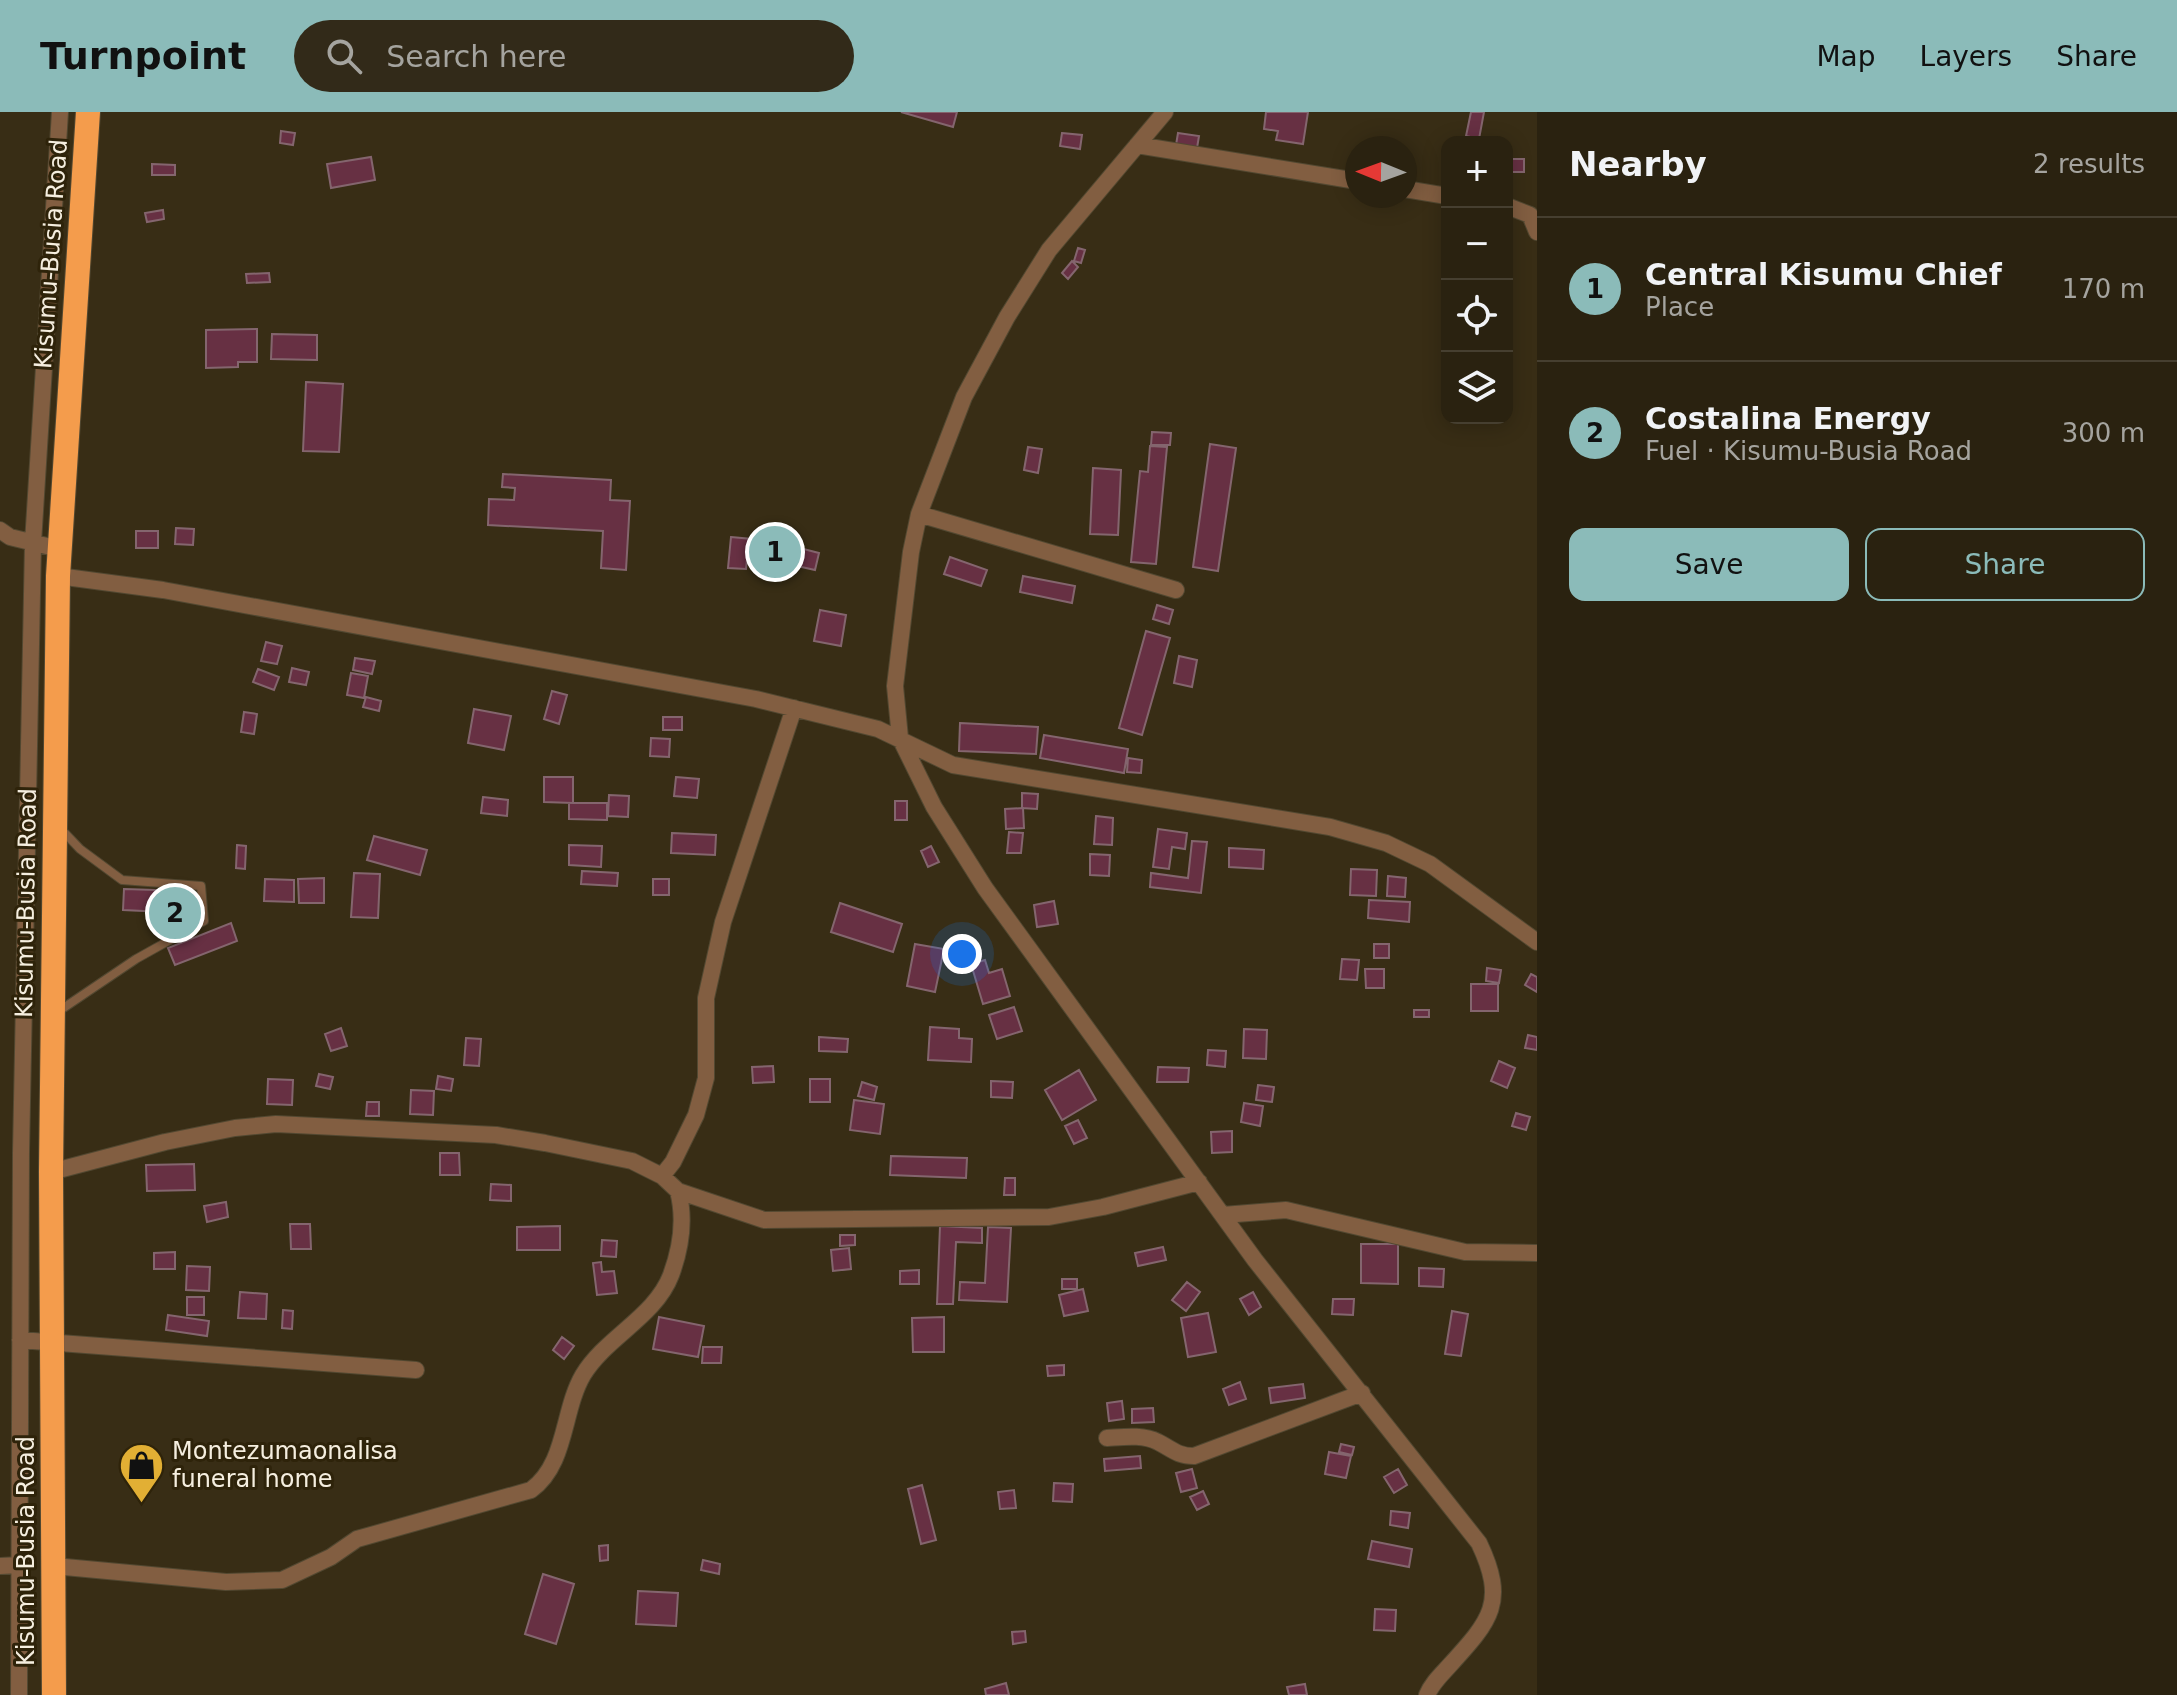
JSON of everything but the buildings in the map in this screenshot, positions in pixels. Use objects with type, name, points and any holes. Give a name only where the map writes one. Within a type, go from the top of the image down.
[{"type":"highway","name":"Kisumu-Busia Road","points":[[54,1695],[51,1172],[58,576],[88,112]]},
{"type":"street","points":[[19,1695],[20,1340],[33,543],[60,112]]},
{"type":"street","points":[[1165,112],[1057,239],[1007,317],[964,397],[919,514],[901,610],[895,686],[900,738],[934,807],[985,888],[1255,1260],[1479,1543],[1494,1575],[1494,1601],[1485,1624],[1427,1695]]},
{"type":"street","points":[[1137,145],[1345,179]]},
{"type":"street","points":[[1417,191],[1441,195]]},
{"type":"street","points":[[1512,208],[1530,215],[1537,232]]},
{"type":"street","points":[[919,514],[1176,590]]},
{"type":"street","points":[[0,530],[59,549]]},
{"type":"street","points":[[58,576],[209,598],[794,708],[850,720],[900,738],[953,765],[1330,827],[1386,843],[1430,864],[1537,942]]},
{"type":"street","points":[[662,1176],[673,1162],[696,1115],[706,1078],[706,998],[723,922],[794,708]]},
{"type":"street","points":[[51,1172],[165,1142],[235,1128],[276,1124],[496,1135],[632,1161],[662,1176],[678,1191],[764,1220],[1049,1217],[1103,1207],[1199,1182]]},
{"type":"street","points":[[54,1566],[226,1582],[282,1580],[331,1557],[357,1539],[531,1490],[544,1481],[551,1468],[573,1394],[584,1373],[607,1343],[663,1292],[670,1277],[682,1219],[678,1191]]},
{"type":"street","points":[[1223,1215],[1286,1210],[1465,1252],[1537,1253]]},
{"type":"street","points":[[20,1340],[416,1370]]},
{"type":"street","points":[[1107,1438],[1143,1437],[1157,1441],[1173,1453],[1194,1456],[1362,1393]]},
{"type":"street","points":[[0,1566],[20,1565]]},
{"type":"lane","points":[[52,1016],[136,959],[204,921],[201,886],[122,880],[80,849],[55,822]]},
{"type":"place","name":"Central Kisumu Chief","points":[[775,552]]},
{"type":"place","name":"Costalina Energy","points":[[175,913]]},
{"type":"place","name":"Montezumaonalisa funeral home","points":[[141,1504]]}]
